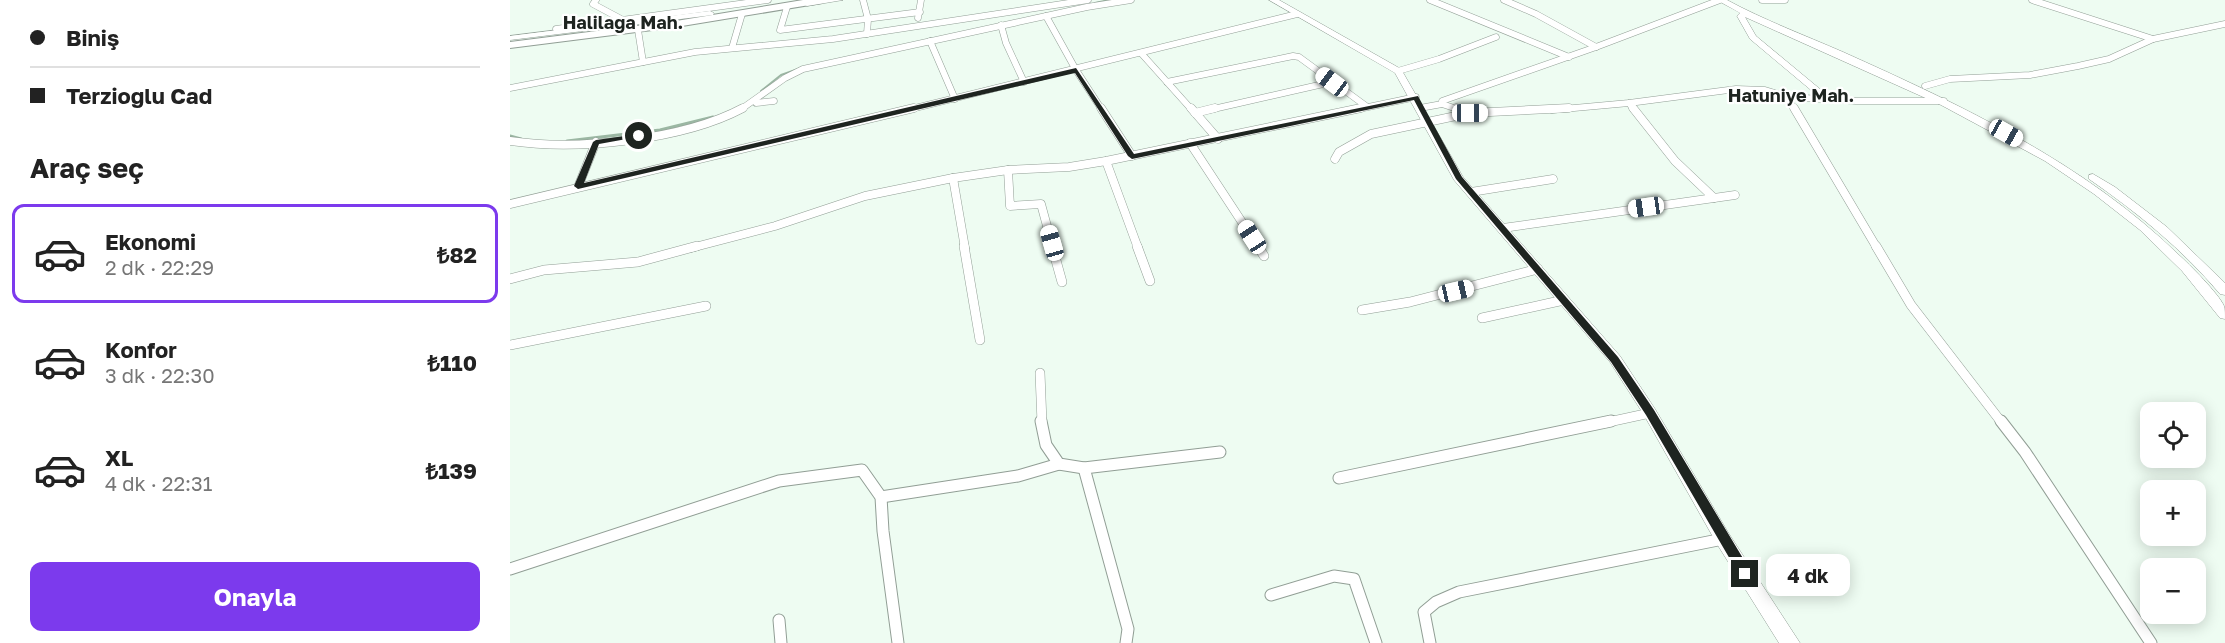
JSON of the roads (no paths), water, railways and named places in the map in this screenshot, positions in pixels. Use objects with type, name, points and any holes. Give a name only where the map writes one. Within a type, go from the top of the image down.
[{"type":"highway","points":[[510,43],[710,13],[822,0]]},
{"type":"highway","points":[[510,43],[676,24],[742,14],[791,3]]},
{"type":"street","points":[[596,0],[593,4],[626,22]]},
{"type":"street","points":[[510,43],[768,0]]},
{"type":"street","points":[[840,0],[791,3],[780,30],[920,12]]},
{"type":"street","points":[[863,0],[868,19],[867,34]]},
{"type":"street","points":[[916,26],[921,0]]},
{"type":"street","points":[[510,88],[643,62],[732,48],[867,34],[1088,0]]},
{"type":"street","points":[[755,103],[788,74],[1001,25],[1131,0]]},
{"type":"street","points":[[1273,0],[1398,71],[1458,178],[1615,359],[1650,413],[1723,539],[1790,643]]},
{"type":"street","points":[[1430,0],[1569,57]]},
{"type":"street","points":[[1504,0],[1536,14],[1596,47]]},
{"type":"street","points":[[1442,104],[1442,101],[1569,57],[1720,0],[1925,86],[2013,129],[2095,178],[2129,202],[2188,252],[2225,291]]},
{"type":"street","points":[[1733,0],[1750,12],[1944,101],[2021,141],[2083,180],[2114,203],[2168,250],[2225,315]]},
{"type":"street","points":[[1762,0],[1785,0]]},
{"type":"street","points":[[2032,0],[2153,39]]},
{"type":"street","points":[[1750,12],[1741,16],[1753,37],[1827,99]]},
{"type":"street","points":[[556,29],[710,13]]},
{"type":"street","points":[[732,48],[742,14]]},
{"type":"street","points":[[510,204],[578,186],[1076,70],[1297,14]]},
{"type":"street","points":[[1046,16],[1076,70],[1132,156]]},
{"type":"street","points":[[510,43],[676,24]]},
{"type":"street","points":[[1925,86],[1950,79],[2030,75],[2078,66],[2109,59],[2153,39],[2225,24]]},
{"type":"street","points":[[1001,25],[1006,43],[1024,82]]},
{"type":"street","points":[[638,30],[643,62]]},
{"type":"street","points":[[1398,71],[1496,37]]},
{"type":"street","points":[[930,41],[955,99]]},
{"type":"street","points":[[1141,53],[1218,139]]},
{"type":"street","points":[[1167,82],[1293,56],[1299,57],[1366,106]]},
{"type":"street","points":[[1195,113],[1332,82]]},
{"type":"street","points":[[1335,159],[1339,152],[1371,134],[1470,113],[1529,112],[1629,103],[1736,89],[1765,90],[1786,97],[1856,101],[1944,101]]},
{"type":"street","points":[[1786,97],[1911,305],[2025,452],[2151,643]]},
{"type":"street","points":[[510,141],[526,145],[596,142],[680,129],[719,118],[755,103],[774,101]]},
{"type":"street","points":[[1629,103],[1675,161],[1714,198]]},
{"type":"street","points":[[510,279],[544,270],[638,262],[775,226],[865,196],[953,178],[1008,170],[1069,167],[1106,161],[1366,106],[1442,104],[1470,113]]},
{"type":"street","points":[[578,186],[596,142]]},
{"type":"street","points":[[1190,143],[1264,256]]},
{"type":"street","points":[[1106,161],[1150,281]]},
{"type":"street","points":[[1008,170],[1010,206],[1041,204],[1062,282]]},
{"type":"street","points":[[953,178],[980,340]]},
{"type":"street","points":[[1471,192],[1553,179]]},
{"type":"street","points":[[1503,228],[1735,195]]},
{"type":"street","points":[[1362,310],[1422,299],[1538,270]]},
{"type":"street","points":[[1482,318],[1564,300]]},
{"type":"street","points":[[510,345],[706,306]]},
{"type":"street","points":[[1040,374],[1040,415],[1046,445],[1059,464]]},
{"type":"street","points":[[1339,478],[1650,413]]},
{"type":"street","points":[[881,497],[1018,476],[1059,464],[1084,468],[1220,452]]},
{"type":"street","points":[[1084,468],[1128,629],[1126,643]]},
{"type":"street","points":[[510,569],[779,481],[862,470],[881,497],[883,531],[898,643]]},
{"type":"street","points":[[1430,643],[1424,612],[1436,602],[1459,592],[1723,539]]},
{"type":"street","points":[[1271,595],[1334,576],[1354,579],[1376,643]]},
{"type":"street","points":[[779,620],[781,643]]},
{"type":"waterway","points":[[1095,3],[1109,0]]},
{"type":"waterway","points":[[761,91],[781,75],[801,68]]},
{"type":"waterway","points":[[567,141],[660,130],[713,117]]},
{"type":"waterway","points":[[510,136],[521,139]]},
{"type":"district","name":"Halilağa Mah.","points":[[623,22]]},
{"type":"district","name":"Hatuniye Mah.","points":[[1791,95]]}]
